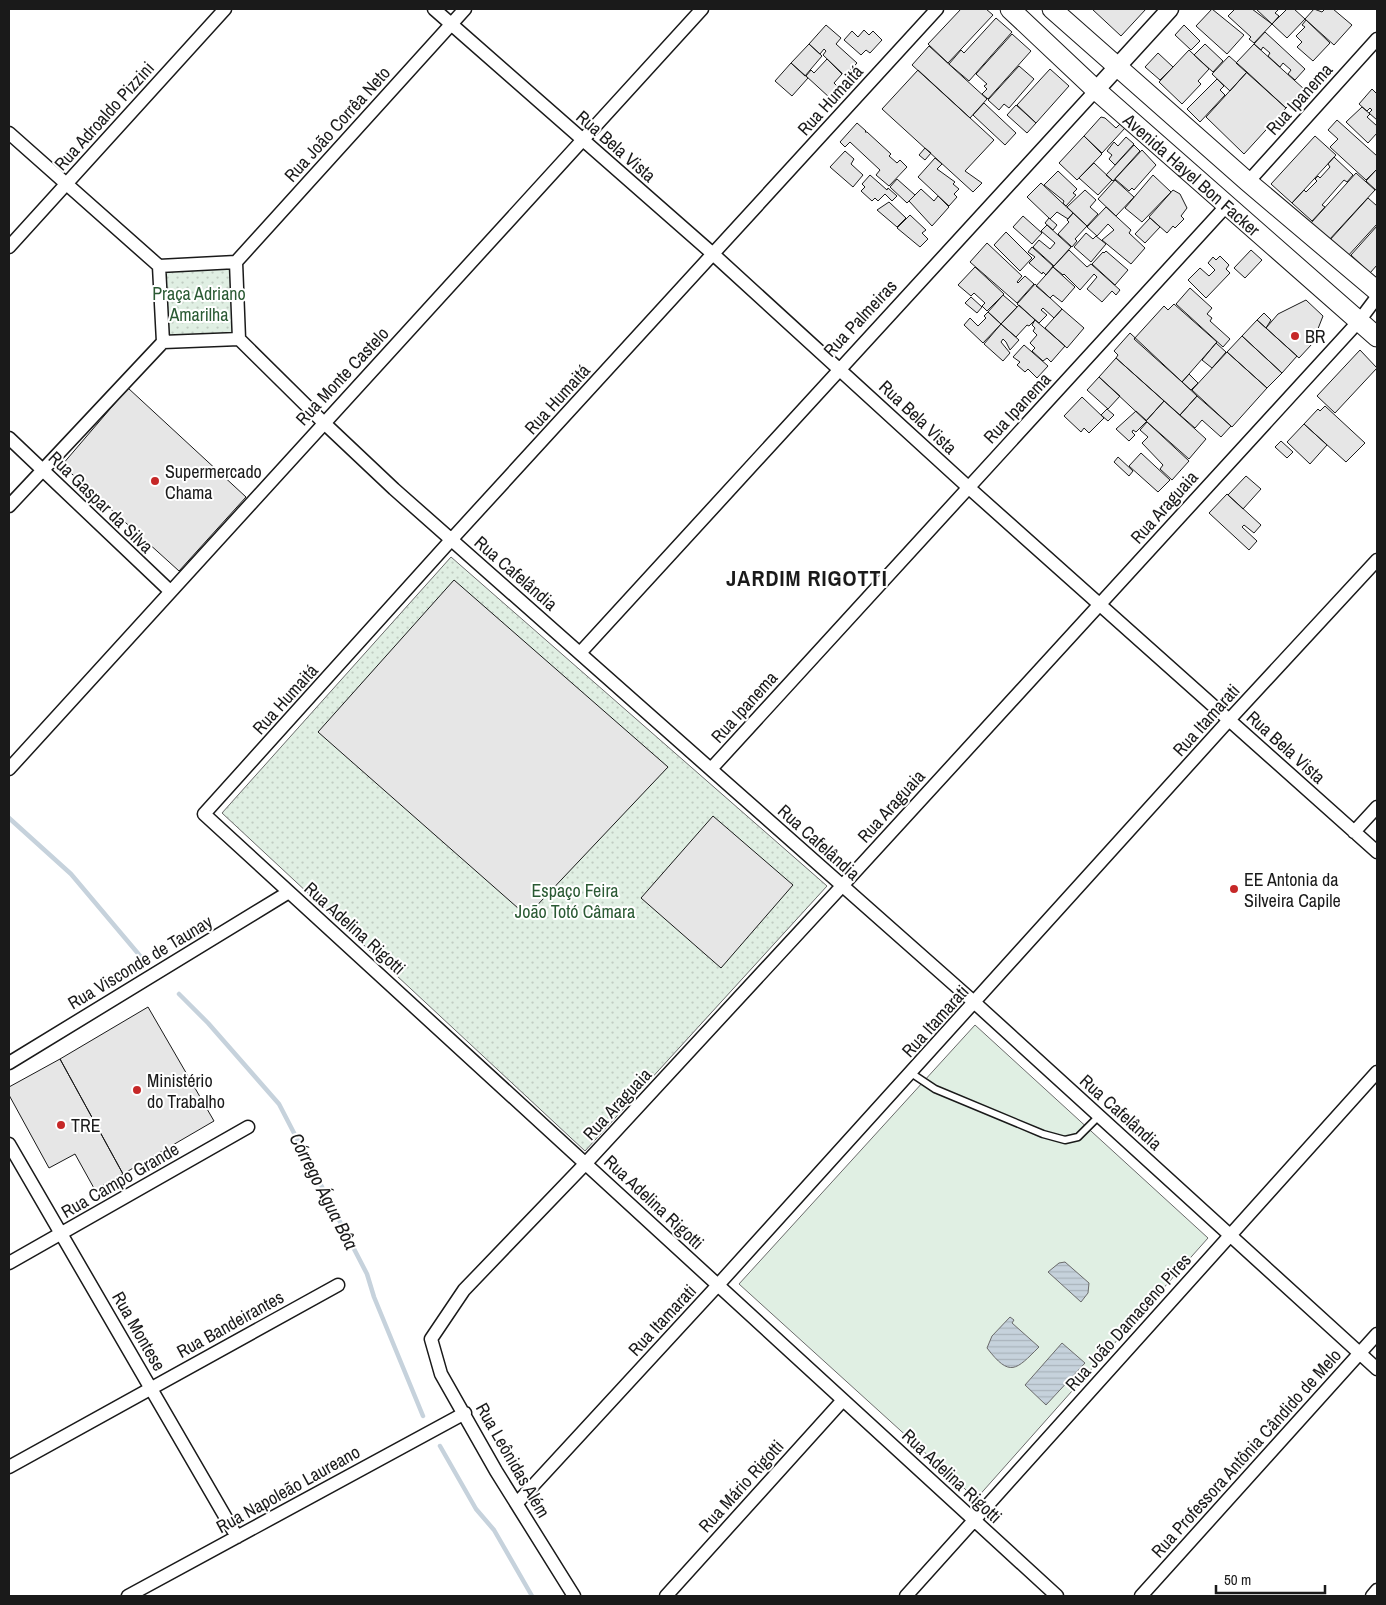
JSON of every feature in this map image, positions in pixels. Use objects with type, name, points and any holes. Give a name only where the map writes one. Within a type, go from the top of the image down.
[{"type":"main road","name":"Avenida Hayel Bon Facker","points":[[1010,9],[1096,90],[1228,204],[1377,337]]},
{"type":"main road","name":"Avenida Hayel Bon Facker","points":[[1052,9],[1248,182],[1377,291]]},
{"type":"street","name":"Rua Adroaldo Pizzini","points":[[9,247],[225,9]]},
{"type":"street","name":"Rua Bela Vista","points":[[434,9],[713,254],[968,487],[1377,852]]},
{"type":"street","name":"Rua João Corrêa Neto","points":[[236,262],[465,9]]},
{"type":"street","name":"Rua Monte Castelo","points":[[9,769],[323,422],[702,9]]},
{"type":"street","name":"Rua Humaitá","points":[[204,814],[451,540],[937,9]]},
{"type":"street","name":"Rua Palmeiras","points":[[580,653],[1170,9]]},
{"type":"street","name":"Rua Ipanema","points":[[1248,182],[1377,38]]},
{"type":"street","points":[[9,133],[159,266],[236,262],[239,339],[163,342],[41,469],[9,506]]},
{"type":"street","name":"Rua Ipanema","points":[[711,770],[1228,204]]},
{"type":"street","points":[[159,266],[163,342]]},
{"type":"street","name":"Rua Araguaia","points":[[430,1339],[464,1290],[586,1163],[842,886],[1359,321],[1377,297]]},
{"type":"street","name":"Rua Cafelândia","points":[[239,339],[323,422],[451,540],[975,1003],[1377,1370]]},
{"type":"street","name":"Rua Gaspar da Silva","points":[[9,438],[170,591]]},
{"type":"street","name":"Rua Itamarati","points":[[517,1503],[718,1285],[1229,720],[1377,560]]},
{"type":"street","points":[[1354,832],[1377,808]]},
{"type":"street","name":"Rua Adelina Rigotti","points":[[204,814],[1056,1596]]},
{"type":"street","name":"Rua Visconde de Taunay","points":[[9,1063],[290,892]]},
{"type":"street","name":"Rua João Damaceno Pires","points":[[906,1596],[1377,1072]]},
{"type":"street","name":"Rua Campo Grande","points":[[9,1263],[248,1127]]},
{"type":"street","name":"Rua Montese","points":[[9,1144],[237,1537]]},
{"type":"street","name":"Rua Bandeirantes","points":[[9,1467],[338,1285]]},
{"type":"street","name":"Rua Professora Antônia Cândido de Melo","points":[[1141,1596],[1377,1334]]},
{"type":"street","name":"Rua Leônidas Além","points":[[430,1339],[441,1374],[465,1413],[496,1471],[574,1596]]},
{"type":"street","name":"Rua Mário Rigotti","points":[[666,1596],[843,1400]]},
{"type":"street","name":"Rua Napoleão Laureano","points":[[128,1596],[465,1413]]},
{"type":"street","points":[[1372,1596],[1377,1590]]},
{"type":"lane","points":[[911,1073],[935,1090],[1043,1134],[1065,1140],[1078,1137],[1099,1116]]},
{"type":"green space","name":"Praça Adriano Amarilha","points":[[232,266],[235,336],[167,340],[163,270]]},
{"type":"green space","name":"Espaço Feira João Totó Câmara","points":[[451,557],[827,886],[585,1151],[222,813]]},
{"type":"green space","points":[[975,1025],[1208,1238],[976,1499],[739,1284]]},
{"type":"shaded area","points":[[1065,1262],[1089,1283],[1088,1293],[1081,1302],[1048,1272],[1059,1263]]},
{"type":"shaded area","points":[[1010,1317],[1014,1320],[1012,1323],[1039,1347],[1019,1365],[1007,1367],[995,1358],[987,1348],[992,1336]]},
{"type":"shaded area","points":[[1062,1343],[1085,1363],[1046,1405],[1025,1385]]},
{"type":"building","points":[[961,9],[986,9],[993,15],[948,63],[928,44]]},
{"type":"building","points":[[1092,9],[1146,9],[1121,36]]},
{"type":"building","points":[[1212,9],[1244,35],[1227,54],[1196,26]]},
{"type":"building","points":[[1235,9],[1252,9],[1272,24],[1254,43],[1249,39],[1251,37],[1228,16]]},
{"type":"building","points":[[1256,9],[1279,9],[1275,13],[1279,16],[1272,24]]},
{"type":"building","points":[[1287,9],[1294,9],[1305,19],[1287,38],[1272,24]]},
{"type":"building","points":[[1314,9],[1322,12],[1325,9],[1333,9],[1352,25],[1334,45],[1305,19]]},
{"type":"building","points":[[996,18],[1012,32],[969,81],[949,64],[961,50],[964,53]]},
{"type":"building","points":[[1306,20],[1330,43],[1313,61],[1297,47],[1302,42],[1296,36],[1305,27],[1302,25]]},
{"type":"building","points":[[826,25],[841,38],[836,44],[857,63],[845,76],[823,55],[826,51],[824,49],[820,54],[809,44]]},
{"type":"building","points":[[1184,25],[1200,41],[1191,50],[1175,35]]},
{"type":"building","points":[[864,30],[869,35],[873,31],[882,40],[870,53],[866,50],[861,55],[844,40],[852,31],[858,37]]},
{"type":"building","points":[[1265,32],[1305,69],[1295,80],[1288,74],[1291,70],[1283,63],[1280,67],[1268,56],[1270,53],[1263,47],[1261,50],[1254,44]]},
{"type":"building","points":[[1012,34],[1031,51],[988,99],[982,94],[987,89],[984,86],[987,84],[976,74]]},
{"type":"building","points":[[809,44],[822,56],[805,76],[791,63]]},
{"type":"building","points":[[1205,44],[1223,61],[1213,72],[1194,55]]},
{"type":"building","points":[[1254,44],[1304,89],[1286,108],[1236,63]]},
{"type":"building","points":[[929,46],[987,99],[970,118],[912,65]]},
{"type":"building","points":[[1189,50],[1209,69],[1198,81],[1201,84],[1182,104],[1159,82]]},
{"type":"building","points":[[1158,53],[1173,67],[1160,80],[1145,67]]},
{"type":"building","points":[[1229,56],[1247,72],[1230,91],[1212,74]]},
{"type":"building","points":[[827,59],[842,74],[834,83],[839,88],[830,98],[806,76],[811,70],[814,73]]},
{"type":"building","points":[[791,63],[808,78],[792,96],[775,81]]},
{"type":"building","points":[[1019,66],[1034,79],[1009,108],[1004,104],[999,110],[988,100]]},
{"type":"building","points":[[1050,69],[1069,86],[1036,123],[1017,105]]},
{"type":"building","points":[[918,70],[994,140],[965,171],[982,183],[973,192],[882,109]]},
{"type":"building","points":[[1247,72],[1286,108],[1244,154],[1206,117]]},
{"type":"building","points":[[1217,79],[1224,86],[1220,90],[1225,95],[1200,122],[1187,109]]},
{"type":"building","points":[[1372,89],[1377,94],[1377,120],[1369,113],[1372,110],[1370,108],[1367,111],[1359,104]]},
{"type":"building","points":[[984,103],[1016,133],[1005,145],[973,115]]},
{"type":"building","points":[[1016,105],[1036,123],[1027,133],[1007,115]]},
{"type":"building","points":[[1362,107],[1370,114],[1367,117],[1377,126],[1377,133],[1368,143],[1346,122]]},
{"type":"building","points":[[1101,117],[1105,118],[1116,128],[1121,123],[1125,128],[1102,153],[1084,136]]},
{"type":"building","points":[[1337,120],[1377,156],[1377,169],[1366,180],[1330,147],[1338,139],[1328,130]]},
{"type":"building","points":[[857,123],[891,154],[889,156],[897,163],[900,160],[907,167],[889,186],[876,175],[880,170],[850,142],[845,147],[840,142]]},
{"type":"building","points":[[1084,136],[1102,154],[1077,180],[1059,163]]},
{"type":"building","points":[[1315,136],[1336,155],[1292,203],[1271,184]]},
{"type":"building","points":[[1126,137],[1134,144],[1115,165],[1109,159],[1112,155],[1107,151],[1114,142],[1118,146]]},
{"type":"building","points":[[1134,145],[1140,151],[1113,181],[1106,175]]},
{"type":"building","points":[[925,148],[931,153],[925,160],[919,155]]},
{"type":"building","points":[[1142,150],[1156,165],[1134,190],[1132,188],[1129,191],[1115,179]]},
{"type":"building","points":[[845,151],[854,159],[851,164],[863,175],[853,187],[830,167]]},
{"type":"building","points":[[1334,157],[1353,175],[1347,182],[1344,180],[1322,205],[1325,207],[1312,221],[1292,203],[1304,190],[1306,192],[1317,181],[1315,179],[1318,176],[1320,178],[1330,167],[1328,164]]},
{"type":"building","points":[[935,158],[942,164],[937,169],[955,182],[953,184],[959,189],[954,194],[957,197],[949,206],[918,177]]},
{"type":"building","points":[[1094,163],[1112,180],[1098,195],[1079,178]]},
{"type":"building","points":[[1377,169],[1377,191],[1366,181]]},
{"type":"building","points":[[1058,171],[1077,189],[1073,193],[1076,195],[1066,206],[1063,203],[1064,201],[1044,185]]},
{"type":"building","points":[[1356,173],[1375,190],[1329,240],[1311,223]]},
{"type":"building","points":[[870,175],[897,196],[892,201],[885,194],[878,201],[875,198],[872,201],[861,191],[865,187],[862,184]]},
{"type":"building","points":[[1153,175],[1171,192],[1142,222],[1125,208]]},
{"type":"building","points":[[897,179],[915,195],[907,203],[890,187]]},
{"type":"building","points":[[1115,180],[1134,197],[1116,216],[1098,199]]},
{"type":"building","points":[[1041,183],[1073,213],[1068,219],[1057,212],[1050,219],[1027,197]]},
{"type":"building","points":[[921,189],[934,201],[938,196],[949,207],[932,226],[909,201]]},
{"type":"building","points":[[1085,190],[1096,200],[1090,207],[1098,214],[1087,226],[1067,207]]},
{"type":"building","points":[[1173,190],[1180,194],[1187,208],[1181,216],[1184,219],[1175,228],[1173,226],[1167,233],[1149,217]]},
{"type":"building","points":[[1368,198],[1377,206],[1377,224],[1347,257],[1329,241]]},
{"type":"building","points":[[889,202],[906,218],[897,227],[877,210]]},
{"type":"building","points":[[1106,207],[1131,230],[1129,233],[1145,248],[1131,264],[1102,240],[1114,230],[1108,224],[1097,236],[1087,227]]},
{"type":"building","points":[[1073,213],[1087,226],[1075,239],[1077,241],[1072,247],[1058,234],[1069,222],[1067,220]]},
{"type":"building","points":[[910,215],[926,230],[922,233],[928,239],[920,247],[897,228]]},
{"type":"building","points":[[1023,216],[1042,233],[1032,244],[1013,227]]},
{"type":"building","points":[[1049,218],[1057,225],[1053,230],[1045,223]]},
{"type":"building","points":[[1150,218],[1160,227],[1145,243],[1135,234]]},
{"type":"building","points":[[1047,225],[1071,247],[1054,266],[1033,247],[1039,240],[1050,249],[1055,243],[1041,231]]},
{"type":"building","points":[[1377,226],[1377,265],[1370,273],[1351,255]]},
{"type":"building","points":[[1006,232],[1032,258],[1020,271],[994,245]]},
{"type":"building","points":[[1086,233],[1093,239],[1096,236],[1106,244],[1091,262],[1074,247]]},
{"type":"building","points":[[987,243],[1022,276],[1018,283],[1025,276],[1034,284],[1017,303],[970,262]]},
{"type":"building","points":[[1032,247],[1053,266],[1046,275],[1029,263],[1035,257],[1028,252]]},
{"type":"building","points":[[1069,250],[1087,267],[1091,264],[1120,290],[1116,295],[1112,291],[1102,302],[1087,289],[1097,277],[1094,274],[1080,290],[1064,274],[1053,267]]},
{"type":"building","points":[[1251,250],[1262,260],[1245,278],[1234,268]]},
{"type":"building","points":[[1106,251],[1128,270],[1115,285],[1092,264]]},
{"type":"building","points":[[1220,256],[1229,265],[1226,269],[1230,273],[1206,298],[1188,280],[1200,268],[1209,276],[1215,270],[1208,263],[1213,257],[1216,260]]},
{"type":"building","points":[[975,267],[1004,294],[987,311],[982,306],[985,303],[974,293],[971,296],[958,285]]},
{"type":"building","points":[[1053,267],[1075,287],[1062,302],[1053,295],[1050,298],[1036,286]]},
{"type":"building","points":[[1035,284],[1062,309],[1054,318],[1043,308],[1041,310],[1047,315],[1039,323],[1017,304]]},
{"type":"building","points":[[1190,288],[1212,308],[1207,314],[1212,318],[1210,321],[1230,339],[1223,347],[1176,304]]},
{"type":"building","points":[[1003,295],[1017,307],[1001,324],[988,312]]},
{"type":"building","points":[[971,297],[982,307],[977,313],[965,303]]},
{"type":"building","name":"BR","points":[[1306,300],[1323,316],[1312,344],[1299,358],[1266,328],[1278,314]]},
{"type":"building","points":[[1174,304],[1217,342],[1182,382],[1134,339],[1164,306],[1168,310]]},
{"type":"building","points":[[1019,305],[1035,320],[1029,326],[1027,325],[1016,337],[1001,324]]},
{"type":"building","points":[[1062,309],[1084,328],[1067,348],[1045,328]]},
{"type":"building","points":[[988,312],[1001,324],[983,343],[964,325],[970,318],[978,326],[986,318],[984,316]]},
{"type":"building","points":[[1264,313],[1271,320],[1266,328],[1257,320]]},
{"type":"building","points":[[1035,320],[1065,346],[1051,362],[1047,358],[1043,361],[1032,351],[1035,348],[1030,343],[1037,335],[1033,331],[1035,328],[1032,325]]},
{"type":"building","points":[[1257,320],[1297,356],[1282,373],[1242,336]]},
{"type":"building","points":[[1001,324],[1019,340],[1010,350],[1003,339],[1001,342],[1010,353],[1003,361],[984,344]]},
{"type":"building","points":[[1130,333],[1197,396],[1180,415],[1116,358],[1118,355],[1114,351]]},
{"type":"building","points":[[1242,336],[1282,373],[1267,388],[1227,352]]},
{"type":"building","points":[[1216,343],[1226,352],[1212,368],[1202,360]]},
{"type":"building","points":[[1024,345],[1048,366],[1037,378],[1028,369],[1025,372],[1017,365],[1020,362],[1013,357]]},
{"type":"building","points":[[1360,350],[1377,368],[1335,413],[1317,396]]},
{"type":"building","points":[[1227,352],[1267,388],[1232,427],[1192,390]]},
{"type":"building","points":[[1116,358],[1164,401],[1146,421],[1099,377]]},
{"type":"building","points":[[1189,374],[1198,383],[1191,390],[1182,382]]},
{"type":"building","points":[[1099,377],[1120,396],[1108,409],[1087,390]]},
{"type":"building","name":"Supermercado Chama","points":[[128,388],[246,497],[179,571],[62,465]]},
{"type":"building","points":[[1197,396],[1231,426],[1221,437],[1202,420],[1195,428],[1180,415]]},
{"type":"building","points":[[1082,397],[1104,418],[1089,433],[1084,428],[1081,432],[1064,416]]},
{"type":"building","points":[[1164,401],[1206,439],[1189,459],[1146,421]]},
{"type":"building","points":[[1325,406],[1365,443],[1346,462],[1304,424],[1318,409],[1320,411]]},
{"type":"building","points":[[1107,409],[1114,415],[1108,421],[1101,415]]},
{"type":"building","points":[[1136,411],[1147,421],[1136,432],[1133,430],[1132,432],[1135,435],[1129,441],[1116,429]]},
{"type":"building","points":[[1147,422],[1189,461],[1172,480],[1160,469],[1163,465],[1142,443],[1148,437],[1140,430]]},
{"type":"building","points":[[1304,424],[1327,445],[1310,464],[1287,442]]},
{"type":"building","points":[[1281,441],[1293,452],[1287,458],[1275,447]]},
{"type":"building","points":[[1141,453],[1170,480],[1158,492],[1129,466]]},
{"type":"building","points":[[1118,457],[1133,471],[1129,476],[1114,462]]},
{"type":"building","points":[[1246,476],[1261,489],[1243,509],[1228,495]]},
{"type":"building","points":[[1227,494],[1261,525],[1254,533],[1244,525],[1242,527],[1257,541],[1249,550],[1209,513]]},
{"type":"building","points":[[454,580],[668,767],[527,916],[318,732]]},
{"type":"building","points":[[713,816],[793,885],[721,968],[641,898]]},
{"type":"building","name":"Ministério do Trabalho","points":[[148,1007],[214,1121],[123,1174],[60,1059]]},
{"type":"building","name":"TRE","points":[[60,1059],[123,1174],[95,1190],[75,1154],[49,1168],[9,1095],[9,1087]]},
{"type":"waterway","name":"Córrego Água Bôa","points":[[9,818],[71,874],[141,957]]},
{"type":"waterway","name":"Córrego Água Bôa","points":[[179,994],[208,1023],[279,1104],[367,1274],[374,1297],[423,1416]]},
{"type":"waterway","points":[[440,1446],[476,1509],[494,1530],[532,1596]]},
{"type":"place","name":"BR","points":[[1295,336]]},
{"type":"place","name":"Supermercado Chama","points":[[155,481]]},
{"type":"place","name":"EE Antonia da Silveira Capile","points":[[1234,889]]},
{"type":"place","name":"Ministério do Trabalho","points":[[137,1090]]},
{"type":"place","name":"TRE","points":[[61,1125]]},
{"type":"district","name":"JARDIM RIGOTTI","points":[[807,578]]}]
